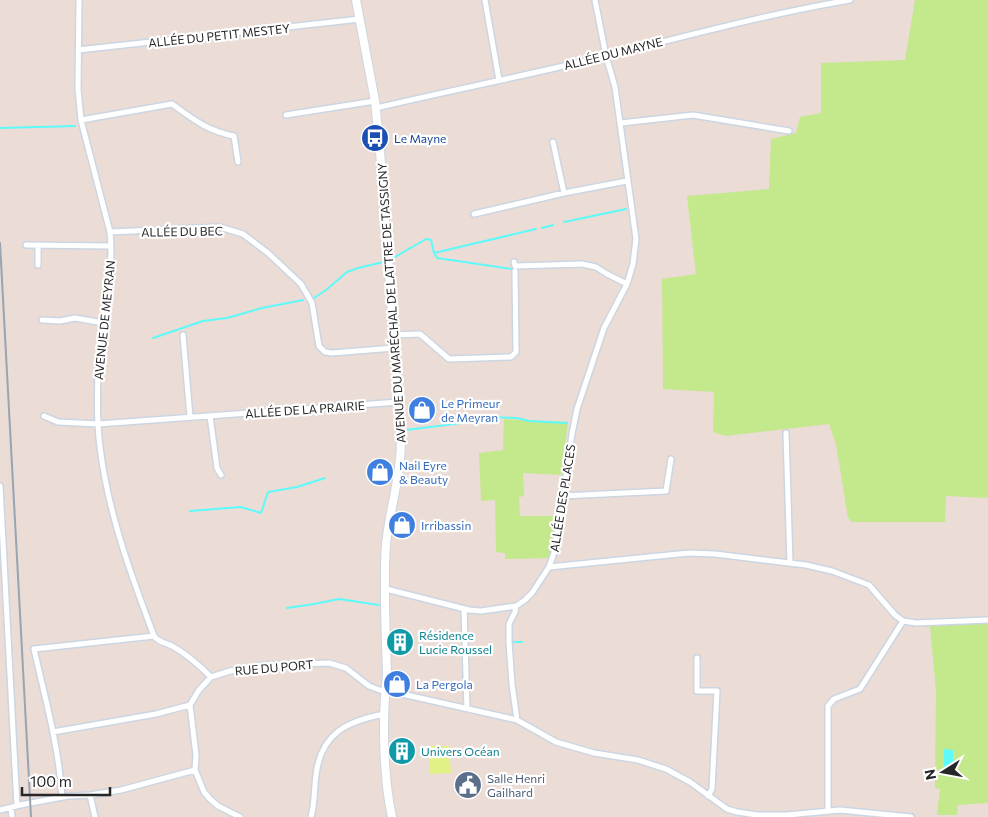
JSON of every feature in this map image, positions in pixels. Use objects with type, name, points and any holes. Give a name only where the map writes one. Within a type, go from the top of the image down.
[{"type":"main road","name":"AVENUE DU MARÉCHAL DE LATTRE DE TASSIGNY","points":[[356,0],[375,105],[380,151],[401,443],[400,464],[386,543],[386,776],[392,817]]},
{"type":"street","name":"AVENUE DE MEYRAN","points":[[79,0],[78,89],[81,120],[110,232],[111,246],[110,275],[98,360],[100,449],[115,524],[154,636]]},
{"type":"street","points":[[485,0],[498,80]]},
{"type":"street","name":"ALLÉE DES PLACES","points":[[516,606],[532,593],[549,567],[555,550],[572,434],[587,377],[604,328],[627,284],[633,264],[636,239],[621,123],[615,87],[606,56],[595,0]]},
{"type":"street","name":"ALLÉE DU MAYNE","points":[[286,115],[375,105],[498,80],[606,56],[726,25],[850,0]]},
{"type":"street","name":"ALLÉE DU PETIT MESTEY","points":[[78,50],[360,19]]},
{"type":"street","points":[[81,120],[172,104],[202,126],[234,136],[238,162]]},
{"type":"street","points":[[621,123],[693,115],[789,131]]},
{"type":"street","points":[[553,142],[564,194]]},
{"type":"street","points":[[474,214],[627,181]]},
{"type":"street","name":"ALLÉE DU BEC","points":[[110,232],[220,228],[243,234],[268,253],[301,284],[312,303],[318,346],[324,352],[394,348]]},
{"type":"street","points":[[26,245],[111,246]]},
{"type":"street","points":[[38,246],[38,265]]},
{"type":"street","points":[[514,262],[515,266],[582,264],[596,267],[627,284]]},
{"type":"street","points":[[393,335],[420,334],[449,359],[511,357],[516,352],[515,271]]},
{"type":"street","points":[[42,320],[60,321],[75,318],[104,323]]},
{"type":"street","points":[[183,335],[190,418]]},
{"type":"street","name":"ALLÉE DE LA PRAIRIE","points":[[44,416],[58,422],[98,424],[399,402]]},
{"type":"street","points":[[210,416],[217,468],[221,475]]},
{"type":"street","points":[[786,433],[790,563]]},
{"type":"street","points":[[562,496],[666,491],[672,459]]},
{"type":"street","points":[[0,486],[17,806]]},
{"type":"street","points":[[549,567],[696,553],[815,566],[869,586],[895,615],[903,621],[916,623],[988,620]]},
{"type":"street","points":[[386,589],[481,611],[516,606],[509,624],[509,642],[517,720]]},
{"type":"street","points":[[464,608],[467,709]]},
{"type":"street","points":[[828,810],[828,706],[834,699],[860,689],[903,621]]},
{"type":"street","points":[[62,797],[62,784],[53,732],[34,649],[154,636],[158,641],[171,645],[194,660],[211,677],[198,690],[190,705],[196,755],[195,770],[204,792],[210,799],[218,806],[240,817]]},
{"type":"street","points":[[697,658],[696,691],[717,691],[712,789],[708,796]]},
{"type":"street","name":"RUE DU PORT","points":[[211,677],[230,671],[265,666],[330,663],[346,668],[369,686],[385,692],[402,694],[517,720],[556,742],[597,754],[638,760],[666,769],[690,782],[727,809]]},
{"type":"street","points":[[53,732],[156,714],[190,705]]},
{"type":"street","points":[[311,817],[314,808],[318,760],[330,737],[357,721],[385,714]]},
{"type":"street","points":[[0,810],[62,797],[121,790],[195,770]]},
{"type":"street","points":[[90,795],[95,817]]},
{"type":"street","points":[[11,808],[12,817]]},
{"type":"street","points":[[726,817],[727,809],[757,815],[787,816],[828,810],[862,811],[911,817]]},
{"type":"green space","points":[[915,0],[988,0],[988,498],[946,496],[945,522],[852,522],[848,518],[836,444],[829,424],[726,436],[713,432],[714,392],[663,389],[662,279],[696,274],[687,196],[769,189],[771,139],[796,133],[800,117],[821,113],[821,63],[905,60]]},
{"type":"green space","points":[[504,419],[568,422],[561,475],[523,473],[524,496],[519,497],[520,516],[556,516],[549,558],[505,559],[505,553],[496,552],[495,500],[481,501],[479,453],[503,450]]},
{"type":"green space","points":[[988,623],[988,803],[958,805],[957,815],[937,815],[940,789],[935,788],[936,690],[930,626]]},
{"type":"green space","points":[[430,746],[449,746],[451,773],[429,774]]},
{"type":"water","points":[[944,749],[953,750],[953,772],[944,772]]},
{"type":"waterway","points":[[0,128],[75,126]]},
{"type":"waterway","points":[[564,222],[626,209]]},
{"type":"waterway","points":[[542,228],[553,225]]},
{"type":"waterway","points":[[434,253],[536,229]]},
{"type":"waterway","points":[[395,257],[426,239],[431,240],[437,258],[512,269]]},
{"type":"waterway","points":[[314,298],[347,272],[383,262]]},
{"type":"waterway","points":[[153,338],[203,321],[227,318],[262,308],[303,300]]},
{"type":"waterway","points":[[406,430],[462,423],[483,417],[567,423]]},
{"type":"waterway","points":[[190,511],[241,507],[261,513],[268,492],[297,487],[325,478]]},
{"type":"waterway","points":[[287,608],[339,599],[379,605]]},
{"type":"waterway","points":[[510,642],[522,642]]},
{"type":"railway","points":[[0,243],[31,817]]},
{"type":"place","name":"Le Mayne","points":[[375,138]]},
{"type":"place","name":"Le Primeur de Meyran","points":[[422,410]]},
{"type":"place","name":"Nail Eyre & Beauty","points":[[380,472]]},
{"type":"place","name":"Irribassin","points":[[402,525]]},
{"type":"place","name":"Résidence Lucie Roussel","points":[[400,642]]},
{"type":"place","name":"La Pergola","points":[[397,684]]},
{"type":"place","name":"Univers Océan","points":[[402,751]]},
{"type":"place","name":"Salle Henri Gailhard","points":[[468,785]]}]
